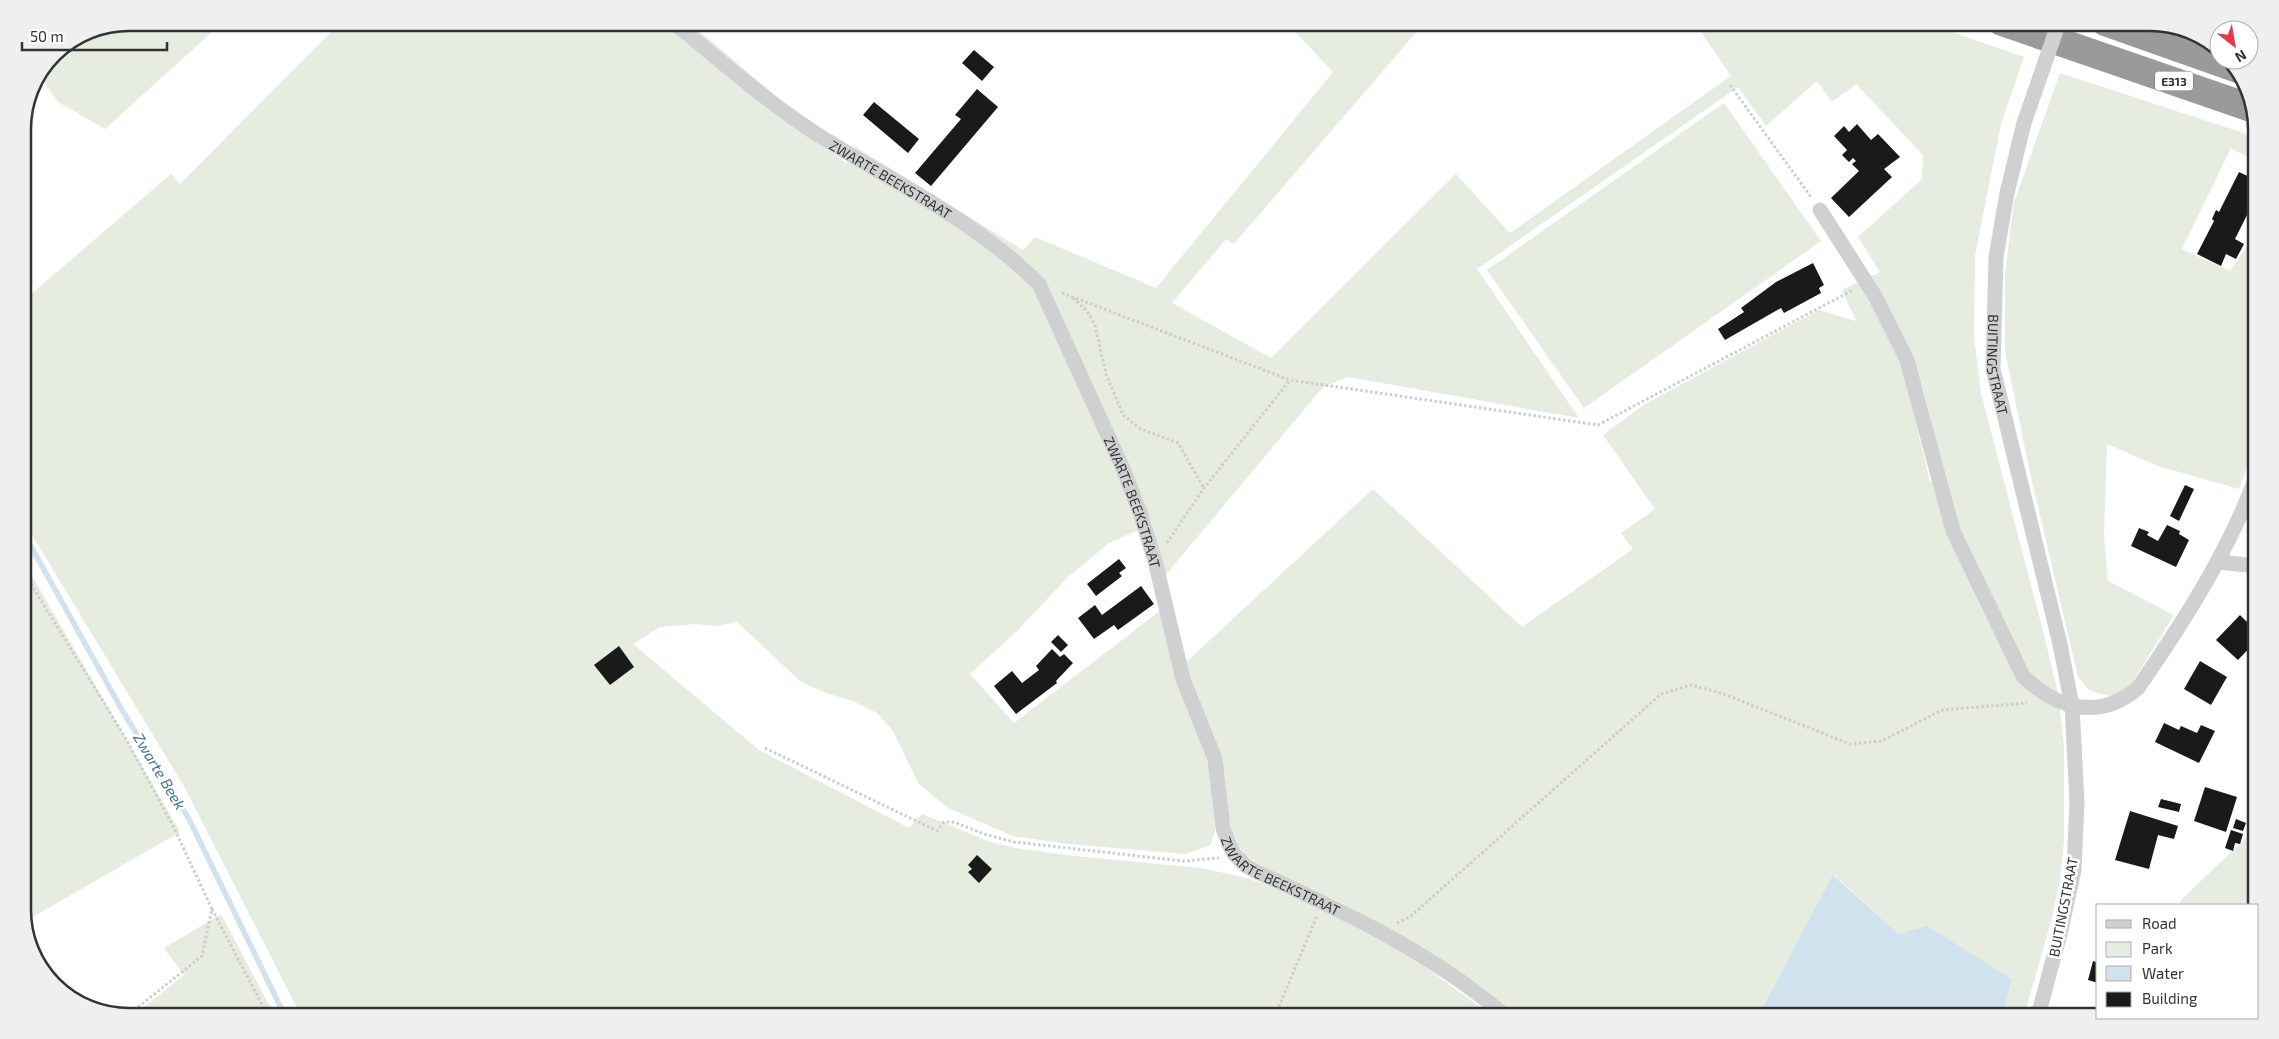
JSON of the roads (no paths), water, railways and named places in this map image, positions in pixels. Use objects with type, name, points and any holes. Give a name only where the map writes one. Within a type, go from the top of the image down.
[{"type":"highway","name":"E313","points":[[2028,31],[2245,106]]},
{"type":"highway","name":"E313","points":[[2130,31],[2209,59]]},
{"type":"street","name":"ZWARTE BEEKSTRAAT","points":[[685,31],[778,108],[822,138],[971,228],[1018,263],[1039,284],[1124,471],[1155,561],[1183,680],[1215,759],[1223,828],[1234,854],[1244,865],[1257,872],[1381,930],[1483,997],[1496,1008]]},
{"type":"street","name":"BUITINGSTRAAT","points":[[2040,1008],[2062,930],[2074,870],[2077,802],[2072,706],[2060,644],[1993,369],[1996,257],[2007,194],[2024,123],[2055,31]]},
{"type":"street","points":[[1820,210],[1866,282],[1907,360],[1952,531],[2023,676],[2040,692],[2072,706],[2098,708],[2124,700],[2138,688],[2219,562],[2248,495]]},
{"type":"street","points":[[2219,562],[2248,565]]},
{"type":"water","points":[[1833,875],[1899,934],[1927,926],[2012,979],[2005,1008],[1762,1008]]},
{"type":"waterway","name":"Zwarte Beek","points":[[31,546],[122,710],[189,819],[281,1008]]}]
